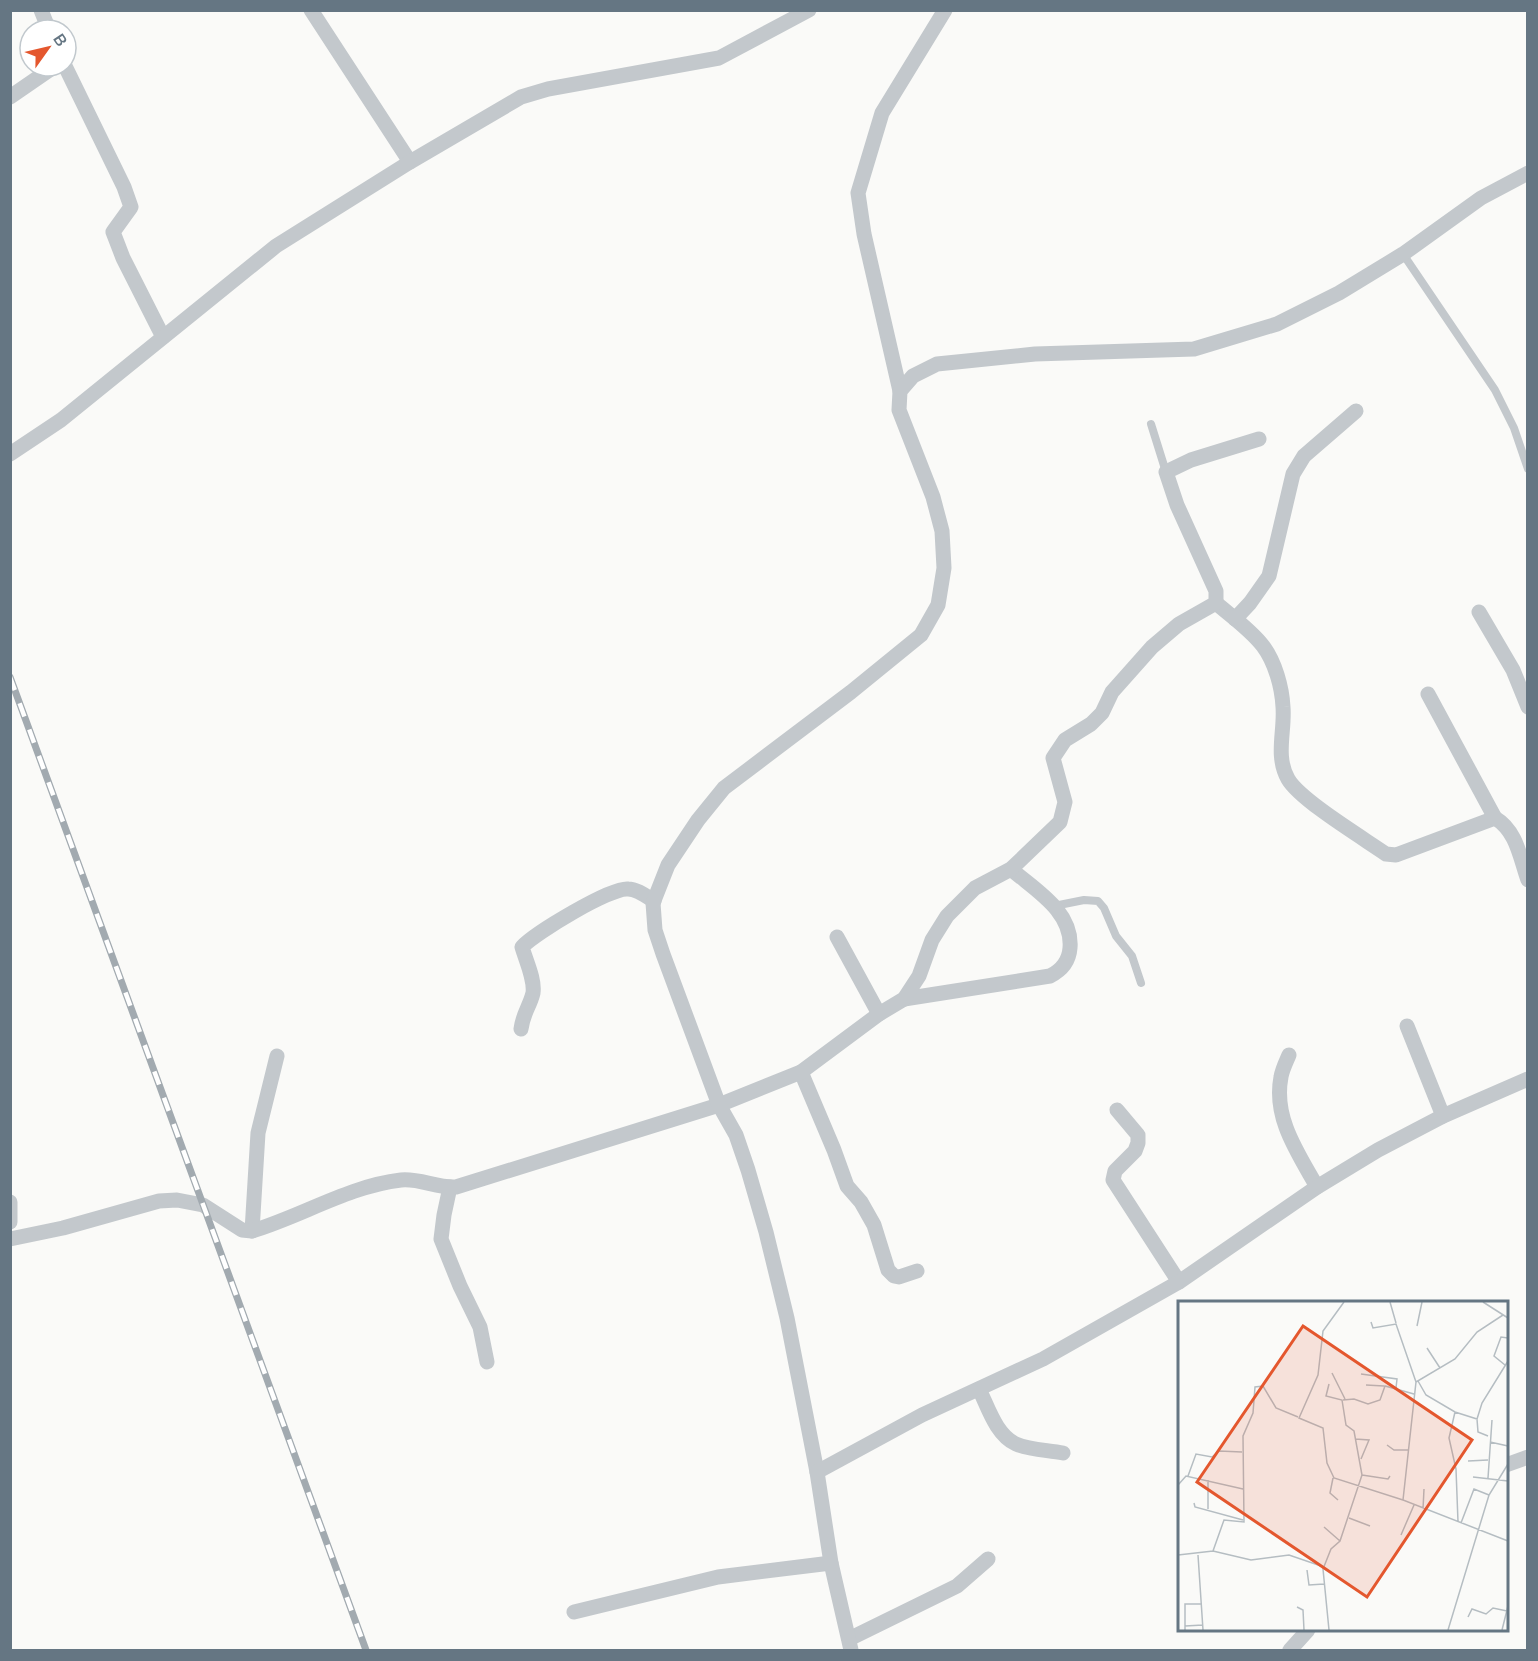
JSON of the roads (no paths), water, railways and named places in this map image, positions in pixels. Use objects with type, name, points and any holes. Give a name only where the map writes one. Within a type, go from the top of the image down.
[{"type":"street","points":[[311,10],[410,162]]},
{"type":"street","points":[[10,454],[61,420],[276,246],[410,162],[521,97],[548,89],[719,58],[809,10]]},
{"type":"street","points":[[945,10],[882,113],[858,193],[864,234],[900,391],[899,410],[933,497],[942,531],[944,568],[938,605],[921,635],[851,692],[723,788],[668,865],[654,901],[655,930],[718,1105],[736,1135],[766,1232],[787,1318],[817,1472],[831,1563],[850,1645],[957,1586],[988,1559]]},
{"type":"street","points":[[10,97],[38,78]]},
{"type":"street","points":[[71,78],[124,187],[130,207],[127,215],[113,232],[120,252],[163,338]]},
{"type":"street","points":[[900,391],[913,376],[937,364],[1035,354],[1194,349],[1277,324],[1339,293],[1403,255],[1481,198],[1527,173]]},
{"type":"street","points":[[1235,620],[1269,576],[1293,474],[1304,456],[1356,411]]},
{"type":"street","points":[[1259,439],[1191,460],[1166,472],[1177,505],[1216,591],[1216,603],[1263,646],[1277,674],[1283,707],[1282,764],[1289,780],[1303,795],[1386,854],[1396,855],[1495,818]]},
{"type":"street","points":[[904,999],[919,976],[932,940],[947,916],[975,888],[1011,869],[1060,822],[1065,802],[1053,758],[1065,740],[1091,724],[1102,713],[1112,692],[1152,647],[1179,624],[1216,603]]},
{"type":"street","points":[[1479,612],[1513,670],[1527,706]]},
{"type":"street","points":[[1428,694],[1495,818],[1505,824],[1513,837],[1527,880]]},
{"type":"street","points":[[10,1239],[63,1228],[159,1201],[177,1200],[203,1205],[242,1230],[252,1231],[354,1191],[402,1179],[456,1187],[718,1105],[801,1072],[879,1014],[904,999],[1050,976],[1058,972],[1069,954],[1071,941],[1068,927],[1054,906],[1011,869]]},
{"type":"street","points":[[521,1029],[534,985],[522,947],[527,941],[615,891],[629,889],[654,901]]},
{"type":"street","points":[[837,937],[879,1014]]},
{"type":"street","points":[[1407,1026],[1443,1116]]},
{"type":"street","points":[[1289,1055],[1281,1077],[1280,1102],[1283,1119],[1317,1187]]},
{"type":"street","points":[[252,1231],[258,1133],[277,1056]]},
{"type":"street","points":[[801,1072],[847,1186],[861,1202],[874,1226],[888,1270],[899,1277],[917,1270]]},
{"type":"street","points":[[817,1472],[922,1415],[1043,1359],[1179,1282],[1317,1187],[1378,1150],[1443,1116],[1527,1079]]},
{"type":"street","points":[[1117,1110],[1138,1135],[1138,1143],[1135,1151],[1115,1171],[1113,1180],[1179,1282]]},
{"type":"street","points":[[450,1187],[441,1239],[480,1327],[487,1362]]},
{"type":"street","points":[[10,1202],[10,1222]]},
{"type":"street","points":[[979,1389],[1006,1438],[1017,1444],[1063,1453]]},
{"type":"street","points":[[1508,1464],[1527,1457]]},
{"type":"street","points":[[574,1612],[718,1577],[831,1563]]},
{"type":"street","points":[[1290,1650],[1306,1631]]},
{"type":"lane","points":[[1403,255],[1496,390],[1514,429],[1527,469]]},
{"type":"lane","points":[[1151,424],[1166,472]]},
{"type":"lane","points":[[1054,906],[1084,900],[1098,901],[1104,908],[1116,936],[1132,956],[1141,983]]},
{"type":"railway","points":[[10,677],[366,1650]]}]
